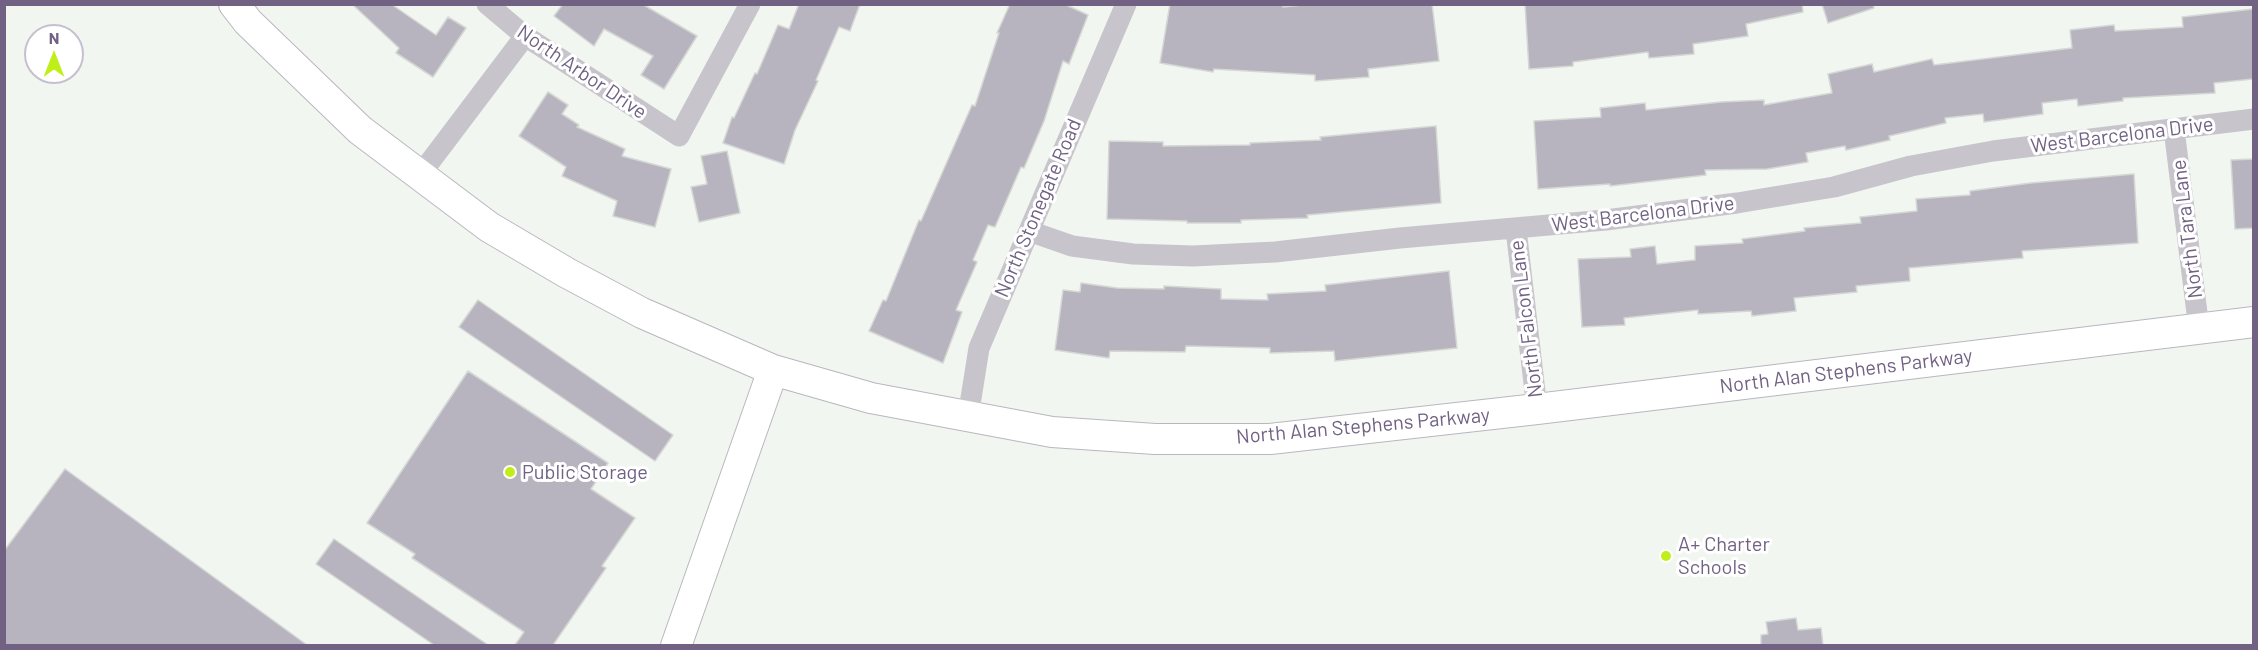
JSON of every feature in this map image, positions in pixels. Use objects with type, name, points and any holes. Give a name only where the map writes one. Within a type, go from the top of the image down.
[{"type":"street","name":"North Alan Stephens Parkway","points":[[234,4],[248,22],[360,130],[489,227],[567,273],[642,313],[773,370],[871,398],[1052,432],[1155,439],[1270,439],[2253,322]]},
{"type":"street","name":"North Arbor Drive","points":[[488,4],[525,36],[679,136],[750,4]]},
{"type":"street","name":"North Stonegate Road","points":[[969,417],[979,348],[1012,266],[1126,4]]},
{"type":"street","points":[[420,175],[525,36]]},
{"type":"street","name":"West Barcelona Drive","points":[[1029,231],[1072,246],[1132,254],[1193,256],[1275,252],[1400,238],[1516,230],[1737,203],[1834,187],[1911,166],[1993,151],[2253,119]]},
{"type":"street","name":"North Tara Lane","points":[[2174,129],[2199,329]]},
{"type":"street","name":"North Falcon Lane","points":[[1516,230],[1537,409]]},
{"type":"street","points":[[676,645],[773,370]]},
{"type":"building","points":[[352,4],[391,4],[436,35],[448,17],[466,28],[433,77],[396,53],[399,48]]},
{"type":"building","points":[[563,4],[642,4],[697,36],[664,89],[641,75],[653,56],[604,29],[594,46],[554,16]]},
{"type":"building","points":[[799,4],[860,4],[850,31],[839,27],[816,80],[818,81],[795,130],[784,164],[723,143],[732,117],[734,118],[755,73],[757,74],[778,25],[789,29]]},
{"type":"building","points":[[1010,4],[1064,4],[1088,15],[1069,64],[1063,61],[1044,121],[1024,168],[1021,167],[995,227],[988,225],[973,260],[977,262],[956,310],[962,312],[943,363],[869,331],[883,300],[886,301],[919,220],[921,221],[972,105],[975,106],[999,33],[997,33]]},
{"type":"building","points":[[1170,4],[1283,4],[1283,7],[1313,4],[1432,4],[1439,61],[1368,69],[1369,77],[1315,81],[1315,75],[1214,69],[1213,72],[1160,63]]},
{"type":"building","points":[[1525,4],[1802,4],[1803,12],[1746,24],[1748,36],[1693,44],[1694,54],[1649,58],[1648,52],[1573,62],[1573,66],[1529,69]]},
{"type":"building","points":[[1822,4],[1873,4],[1874,8],[1828,23]]},
{"type":"building","points":[[2253,9],[2253,79],[2214,83],[2215,93],[2123,98],[2123,101],[2078,106],[2077,99],[2042,103],[2043,114],[1984,122],[1983,114],[1945,118],[1946,123],[1889,136],[1890,140],[1846,150],[1845,146],[1806,153],[1808,162],[1767,169],[1705,170],[1706,175],[1610,186],[1610,184],[1538,189],[1534,121],[1601,117],[1600,108],[1645,103],[1646,110],[1764,100],[1764,105],[1832,93],[1828,74],[1872,64],[1874,72],[1932,59],[1934,65],[2072,48],[2070,30],[2114,25],[2115,31],[2183,27],[2182,17]]},
{"type":"building","points":[[548,92],[568,105],[562,114],[579,125],[577,127],[625,149],[622,156],[671,169],[655,227],[613,216],[617,201],[562,176],[566,167],[519,136]]},
{"type":"building","points":[[1436,126],[1441,203],[1307,215],[1308,218],[1241,220],[1241,223],[1107,219],[1109,141],[1163,142],[1163,146],[1250,145],[1250,143],[1321,140],[1320,137]]},
{"type":"building","points":[[727,151],[740,213],[699,222],[691,187],[707,184],[701,156]]},
{"type":"building","points":[[2253,159],[2253,228],[2235,229],[2231,160]]},
{"type":"building","points":[[2134,174],[2138,243],[2022,251],[2023,258],[1909,268],[1910,281],[1856,286],[1857,292],[1794,298],[1796,311],[1752,316],[1751,311],[1698,314],[1698,310],[1624,318],[1625,325],[1582,327],[1578,259],[1631,257],[1630,249],[1655,246],[1657,264],[1695,260],[1695,246],[1743,243],[1742,239],[1805,231],[1804,228],[1861,223],[1860,217],[1917,211],[1916,199],[1970,195],[1970,191],[2031,183]]},
{"type":"building","points":[[1449,271],[1457,348],[1335,361],[1334,351],[1270,353],[1270,348],[1186,346],[1185,352],[1110,351],[1109,358],[1055,350],[1063,290],[1080,292],[1081,283],[1117,288],[1164,289],[1164,286],[1221,289],[1221,299],[1268,300],[1267,294],[1326,291],[1325,285]]},
{"type":"building","points":[[478,300],[673,435],[655,461],[459,327]]},
{"type":"building","points":[[468,371],[608,463],[591,489],[635,518],[602,566],[606,568],[553,645],[515,645],[524,632],[412,558],[415,554],[367,523]]},
{"type":"building","points":[[65,469],[307,645],[4,645],[4,551]]},
{"type":"building","points":[[334,539],[488,645],[434,645],[316,564]]},
{"type":"building","points":[[1796,618],[1798,630],[1821,628],[1823,645],[1761,645],[1761,635],[1768,634],[1766,622]]},
{"type":"place","name":"Public Storage","points":[[510,472]]},
{"type":"place","name":"A+ Charter Schools","points":[[1666,556]]}]
